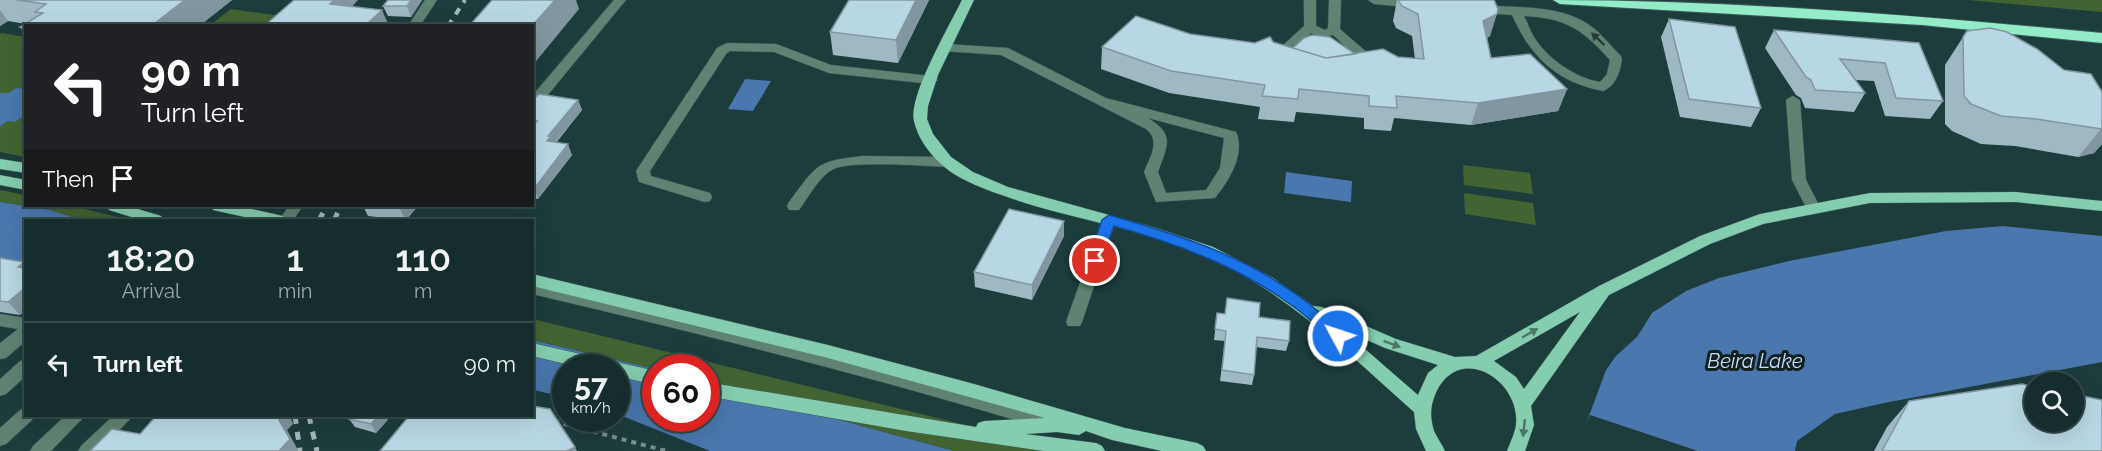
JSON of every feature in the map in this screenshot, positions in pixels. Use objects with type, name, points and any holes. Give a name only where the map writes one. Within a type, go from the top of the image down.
[{"type":"highway","points":[[1742,0],[1912,9],[2102,27]]},
{"type":"highway","points":[[1567,1],[1686,4],[1922,21],[2102,38]]},
{"type":"main road","points":[[968,0],[931,80],[920,117],[926,136],[948,162],[973,179],[1002,190],[1179,240],[1216,254],[1254,274],[1300,303],[1390,344],[1451,362],[1479,362],[1505,375],[1512,382],[1523,404],[1524,433],[1516,451]]},
{"type":"main road","points":[[0,164],[24,168]]},
{"type":"main road","points":[[0,180],[24,185]]},
{"type":"main road","points":[[1479,362],[1605,290],[1705,240],[1760,219],[1870,198],[2016,197],[2102,206]]},
{"type":"main road","points":[[117,207],[153,219]]},
{"type":"main road","points":[[222,207],[274,219]]},
{"type":"main road","points":[[534,280],[817,350],[1042,409],[1120,434]]},
{"type":"main road","points":[[1523,404],[1605,290]]},
{"type":"main road","points":[[1300,303],[1422,409]]},
{"type":"main road","points":[[534,349],[553,354]]},
{"type":"main road","points":[[1436,451],[1426,431],[1422,409],[1425,393],[1431,381],[1451,362]]},
{"type":"main road","points":[[720,391],[906,424],[1096,451]]},
{"type":"main road","points":[[945,429],[1057,425],[1120,434],[1197,451]]},
{"type":"main road","points":[[945,429],[1021,451]]},
{"type":"street","points":[[415,24],[431,0]]},
{"type":"street","points":[[534,103],[620,0]]},
{"type":"street","points":[[1294,65],[1275,59],[1310,27],[1310,0]]},
{"type":"street","points":[[1335,0],[1334,30],[1374,66],[1353,69]]},
{"type":"street","points":[[1374,0],[1434,5]]},
{"type":"street","points":[[1567,1],[1576,22]]},
{"type":"street","points":[[1470,8],[1551,16],[1576,22],[1596,36],[1616,58],[1613,74],[1603,87],[1591,86],[1566,75],[1531,41],[1517,13]]},
{"type":"street","points":[[1310,27],[1318,33],[1328,34],[1334,30]]},
{"type":"street","points":[[705,197],[644,179],[644,171],[721,51],[727,47],[776,48],[829,69],[931,80]]},
{"type":"street","points":[[946,48],[1004,51],[1101,101],[1153,126],[1160,135],[1161,145],[1151,172],[1161,198],[1210,195],[1225,177],[1232,149],[1230,135],[1101,101]]},
{"type":"street","points":[[1792,100],[1799,180],[1814,208]]},
{"type":"street","points":[[794,206],[818,174],[832,164],[863,161],[948,162]]},
{"type":"street","points":[[1074,322],[1109,220]]},
{"type":"street","points":[[534,288],[657,317],[946,392],[1057,425]]},
{"type":"street","points":[[0,320],[24,324]]},
{"type":"street","points":[[0,353],[24,333]]},
{"type":"street","points":[[0,389],[24,368]]},
{"type":"street","points":[[0,439],[24,417]]},
{"type":"street","points":[[39,451],[75,417]]},
{"type":"street","points":[[87,451],[123,417]]},
{"type":"path","points":[[544,418],[666,451]]},
{"type":"green space","points":[[1968,0],[2102,0],[2102,12]]},
{"type":"green space","points":[[231,9],[287,17],[277,24],[212,24]]},
{"type":"green space","points":[[0,34],[24,37],[24,157],[0,152]]},
{"type":"green space","points":[[1463,165],[1530,173],[1533,194],[1464,185]]},
{"type":"green space","points":[[0,190],[24,195],[24,206],[0,202]]},
{"type":"green space","points":[[1464,193],[1533,203],[1536,225],[1465,214]]},
{"type":"green space","points":[[31,207],[77,207],[125,219],[79,219]]},
{"type":"green space","points":[[534,319],[676,354],[642,354],[642,366],[630,363],[630,354],[592,354],[534,340]]},
{"type":"green space","points":[[720,365],[1072,451],[954,451],[720,388]]},
{"type":"water","points":[[745,79],[771,81],[753,111],[728,109]]},
{"type":"water","points":[[16,88],[24,89],[24,116],[15,122],[8,121],[0,126],[0,93],[9,93]]},
{"type":"water","points":[[1286,172],[1352,181],[1351,202],[1284,193]]},
{"type":"water","points":[[0,202],[50,210],[79,219],[24,219],[24,265],[0,260]]},
{"type":"water","name":"Beira Lake","points":[[2003,226],[2102,236],[2102,362],[2049,372],[2024,372],[2024,377],[1835,414],[1797,441],[1795,451],[1576,451],[1606,370],[1616,356],[1637,337],[1652,313],[1686,291],[1719,278],[1789,261],[1946,231]]},
{"type":"water","points":[[534,340],[591,354],[552,354],[552,394],[534,390]]},
{"type":"water","points":[[630,363],[642,366],[642,424],[630,419]]},
{"type":"water","points":[[720,388],[954,451],[710,451],[662,432],[720,432]]},
{"type":"pier","points":[[1590,415],[1698,451],[1574,451]]},
{"type":"building","points":[[17,0],[185,0],[154,24],[25,24],[43,13],[35,12],[46,4]]},
{"type":"building","points":[[294,0],[334,0],[330,4],[382,10],[367,24],[266,24]]},
{"type":"building","points":[[388,0],[411,0],[407,6],[383,6]]},
{"type":"building","points":[[492,0],[555,0],[534,24],[471,24]]},
{"type":"building","points":[[849,0],[916,0],[896,40],[830,32]]},
{"type":"building","points":[[1398,0],[1494,0],[1498,9],[1497,14],[1483,21],[1491,58],[1530,54],[1567,89],[1478,103],[1396,96],[1397,108],[1369,106],[1369,96],[1299,89],[1298,99],[1262,96],[1265,85],[1171,71],[1102,47],[1136,16],[1190,34],[1255,43],[1270,37],[1273,42],[1326,58],[1383,49],[1398,57],[1424,59],[1418,14],[1402,6]]},
{"type":"building","points":[[1669,19],[1735,27],[1761,108],[1689,99]]},
{"type":"building","points":[[1990,28],[2007,32],[2037,49],[2064,70],[2091,74],[2102,92],[2102,129],[2001,116],[1971,104],[1964,96],[1963,37],[1967,31]]},
{"type":"building","points":[[1774,30],[1919,43],[1943,101],[1896,98],[1885,63],[1840,59],[1865,93],[1815,90],[1811,80],[1806,77]]},
{"type":"building","points":[[1312,35],[1330,37],[1355,54],[1326,58],[1293,48],[1304,38]]},
{"type":"building","points":[[539,94],[578,100],[548,136],[551,136],[547,141],[568,144],[534,189],[534,124],[537,121],[534,120],[534,99]]},
{"type":"building","points":[[1009,209],[1064,221],[1032,285],[974,272]]},
{"type":"building","points":[[0,258],[24,262],[18,267],[24,268],[24,289],[8,302],[0,301]]},
{"type":"building","points":[[1227,298],[1260,303],[1259,317],[1290,321],[1289,341],[1257,337],[1254,375],[1222,370],[1226,331],[1215,329],[1217,313],[1225,314]]},
{"type":"building","points":[[2022,384],[2024,384],[2024,432],[2084,432],[2084,396],[2102,400],[2102,451],[1882,451],[1909,401]]},
{"type":"building","points":[[534,406],[550,409],[552,432],[565,432],[575,447],[567,451],[380,451],[408,417],[534,417]]},
{"type":"building","points":[[155,417],[282,417],[279,420],[290,439],[279,451],[90,451],[112,429],[140,434]]},
{"type":"building","points":[[351,417],[377,417],[371,424],[349,419]]},
{"type":"railway","points":[[449,24],[465,0]]},
{"type":"railway","points":[[320,219],[326,207]]},
{"type":"railway","points":[[334,219],[340,207]]},
{"type":"railway","points":[[295,417],[300,451]]},
{"type":"railway","points":[[309,417],[317,451]]},
{"type":"route","points":[[1095,261],[1109,220],[1151,231],[1208,251],[1254,274],[1300,303],[1338,336]]}]
